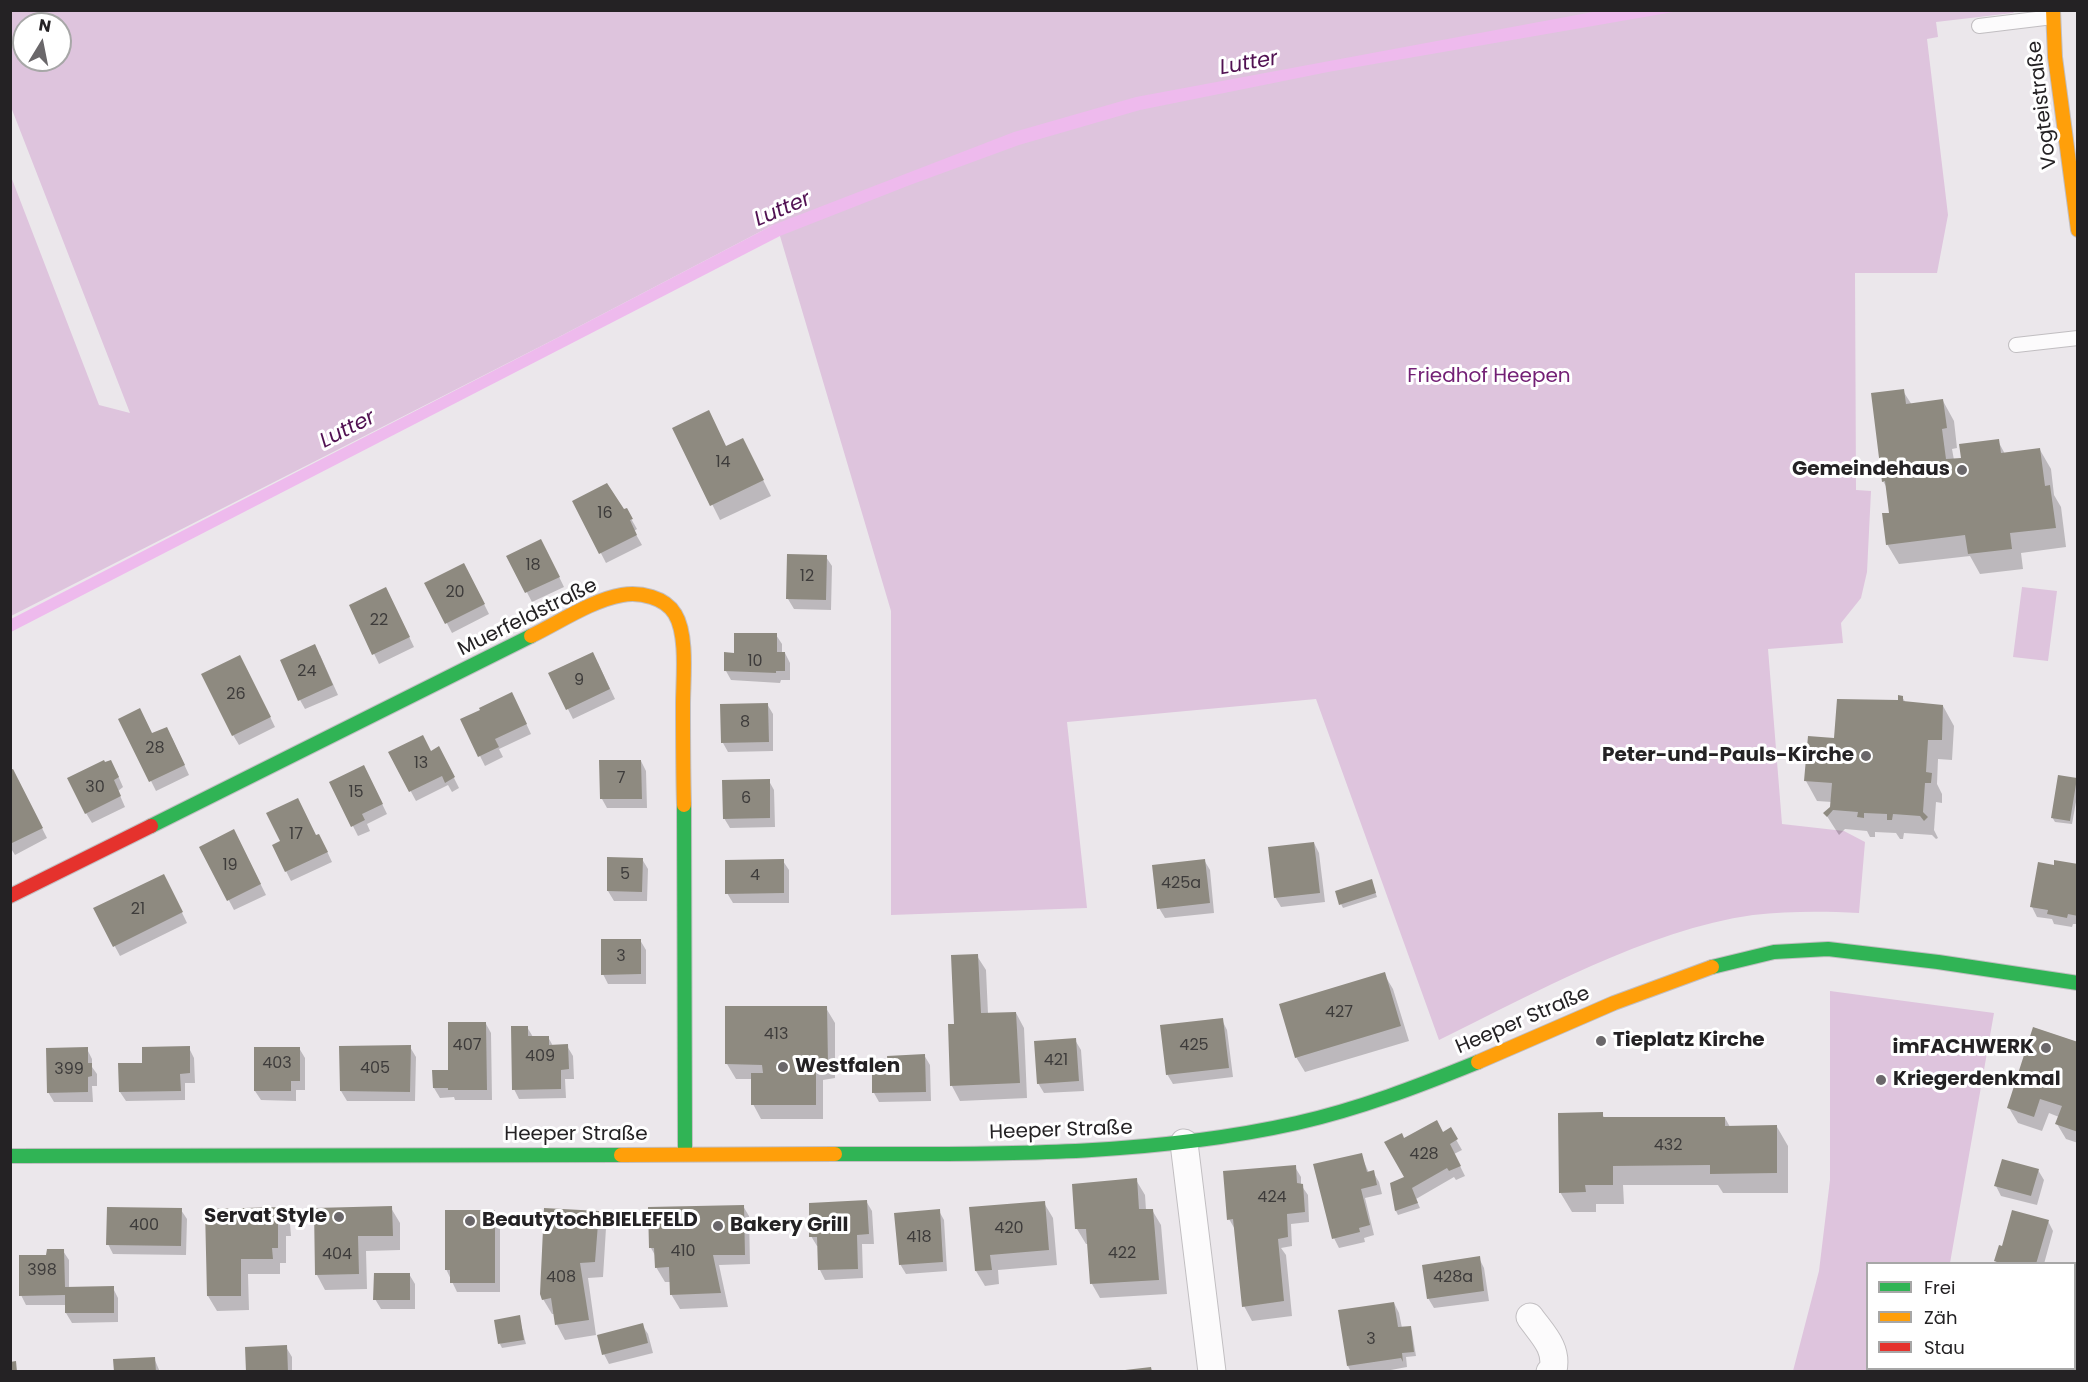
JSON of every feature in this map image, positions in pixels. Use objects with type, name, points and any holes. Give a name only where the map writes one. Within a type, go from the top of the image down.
[{"type":"main road","name":"Vogteistraße","points":[[2053,14],[2055,57],[2078,230]]},
{"type":"main road","name":"Muerfeldstraße","points":[[10,896],[602,601],[624,595],[646,596],[662,601],[675,613],[683,651],[685,1153]]},
{"type":"main road","name":"Heeper Straße","points":[[10,1156],[1049,1153],[1184,1143],[1272,1129],[1351,1109],[1440,1077],[1706,968],[1774,952],[1811,949],[1845,950],[2078,982]]},
{"type":"street","points":[[1184,1143],[1212,1371]]},
{"type":"street","points":[[1530,1317],[1553,1349],[1555,1360],[1553,1370],[1550,1371]]},
{"type":"lane","points":[[1980,26],[2053,14]]},
{"type":"lane","points":[[2016,345],[2078,338]]},
{"type":"green space","name":"Friedhof Heepen","points":[[1657,10],[1660,13],[1679,10],[2015,11],[1936,22],[1938,37],[1927,39],[1948,215],[1937,273],[1855,273],[1856,490],[1871,491],[1867,572],[1861,598],[1841,623],[1843,643],[1768,649],[1782,824],[1844,831],[1865,842],[1859,913],[1806,912],[1753,915],[1673,934],[1592,966],[1439,1040],[1316,699],[1067,722],[1087,908],[891,915],[891,611],[780,236],[773,225],[557,338],[11,616],[10,174],[99,405],[130,413],[11,107],[11,11]]},
{"type":"green space","points":[[2022,587],[2057,591],[2048,661],[2013,657]]},
{"type":"green space","points":[[1830,991],[1994,1013],[1950,1262],[1866,1262],[1866,1370],[1930,1371],[1793,1371],[1819,1271],[1830,1180]]},
{"type":"shaded area","points":[[1598,11],[1679,11],[1328,72],[1140,110],[1019,145],[910,185],[780,236],[11,632],[11,619],[773,225],[1014,132],[1136,97]]},
{"type":"building","name":"Gemeindehaus","points":[[1904,389],[1906,404],[1943,399],[1947,428],[1942,429],[1946,459],[1961,458],[1959,444],[1999,439],[2001,453],[2040,448],[2045,486],[2050,485],[2056,528],[2010,533],[2012,549],[1968,554],[1965,535],[1886,545],[1882,513],[1889,513],[1885,481],[1882,482],[1871,393]]},
{"type":"building","points":[[709,410],[726,446],[743,438],[764,480],[710,506],[672,428]]},
{"type":"building","points":[[607,483],[624,509],[627,508],[633,519],[630,520],[637,535],[599,554],[572,501]]},
{"type":"building","points":[[541,539],[560,577],[525,593],[506,556]]},
{"type":"building","points":[[787,554],[827,555],[826,600],[786,599]]},
{"type":"building","points":[[464,563],[485,604],[445,624],[424,583]]},
{"type":"building","points":[[386,587],[410,637],[372,655],[349,605]]},
{"type":"building","points":[[734,633],[777,633],[777,652],[785,652],[785,671],[776,671],[776,673],[724,671],[724,652],[734,653]]},
{"type":"building","points":[[315,644],[333,685],[298,701],[280,660]]},
{"type":"building","points":[[593,652],[610,689],[566,710],[548,673]]},
{"type":"building","points":[[240,655],[271,717],[232,736],[201,674]]},
{"type":"building","points":[[512,692],[527,724],[495,739],[499,747],[478,757],[460,719]]},
{"type":"building","name":"Peter-und-Pauls-Kirche","points":[[1898,695],[1903,696],[1903,701],[1943,705],[1942,740],[1928,740],[1926,772],[1932,773],[1931,783],[1925,783],[1923,812],[1928,817],[1924,821],[1920,816],[1893,814],[1892,820],[1887,820],[1887,814],[1864,813],[1864,818],[1857,817],[1858,812],[1833,810],[1827,817],[1823,813],[1830,807],[1832,783],[1804,781],[1808,736],[1834,738],[1837,699],[1898,700]]},
{"type":"building","points":[[768,703],[769,742],[721,743],[720,704]]},
{"type":"building","points":[[140,708],[152,733],[167,727],[185,765],[149,782],[118,719]]},
{"type":"building","points":[[423,735],[431,751],[439,746],[455,777],[445,783],[442,776],[409,792],[388,752]]},
{"type":"building","points":[[104,760],[105,762],[111,760],[119,777],[114,780],[121,796],[85,814],[67,778]]},
{"type":"building","points":[[599,760],[641,760],[642,799],[600,799]]},
{"type":"building","points":[[364,765],[383,804],[362,814],[365,820],[351,827],[329,782]]},
{"type":"building","points":[[13,769],[43,828],[10,844],[10,770]]},
{"type":"building","points":[[2058,775],[2077,778],[2070,821],[2051,818]]},
{"type":"building","points":[[770,779],[770,818],[723,819],[722,780]]},
{"type":"building","points":[[298,798],[316,835],[319,834],[328,852],[285,872],[272,845],[280,841],[266,813]]},
{"type":"building","points":[[234,829],[261,884],[227,901],[199,847]]},
{"type":"building","points":[[1314,842],[1320,893],[1274,898],[1268,847]]},
{"type":"building","points":[[607,857],[643,858],[642,892],[607,891]]},
{"type":"building","points":[[784,859],[784,893],[725,894],[725,860]]},
{"type":"building","points":[[1205,859],[1210,903],[1157,909],[1152,865]]},
{"type":"building","points":[[2054,860],[2078,864],[2078,916],[2068,914],[2067,918],[2047,914],[2048,910],[2030,907],[2038,862],[2054,865]]},
{"type":"building","points":[[164,874],[183,912],[113,947],[93,908]]},
{"type":"building","points":[[1372,879],[1376,893],[1339,905],[1335,891]]},
{"type":"building","points":[[601,939],[641,939],[641,974],[601,975]]},
{"type":"building","points":[[978,954],[981,1013],[1016,1012],[1020,1083],[950,1086],[948,1024],[954,1024],[951,955]]},
{"type":"building","points":[[1385,972],[1401,1026],[1295,1058],[1279,1004]]},
{"type":"building","points":[[725,1006],[827,1006],[828,1063],[816,1065],[816,1105],[751,1105],[751,1073],[763,1073],[762,1065],[725,1064]]},
{"type":"building","points":[[1223,1018],[1229,1068],[1166,1075],[1160,1025]]},
{"type":"building","points":[[448,1022],[486,1022],[487,1090],[433,1088],[432,1070],[448,1070]]},
{"type":"building","points":[[511,1026],[528,1026],[528,1036],[549,1036],[549,1045],[568,1044],[569,1069],[561,1070],[561,1089],[512,1090]]},
{"type":"building","points":[[2033,1027],[2078,1042],[2078,1132],[2055,1124],[2062,1106],[2040,1099],[2034,1117],[2007,1108]]},
{"type":"building","points":[[1076,1038],[1079,1081],[1037,1084],[1034,1041]]},
{"type":"building","points":[[411,1045],[410,1092],[340,1091],[339,1046]]},
{"type":"building","points":[[190,1046],[190,1073],[180,1074],[181,1091],[119,1092],[118,1063],[142,1063],[142,1047]]},
{"type":"building","points":[[88,1047],[88,1063],[92,1063],[92,1076],[88,1077],[88,1092],[47,1093],[46,1048]]},
{"type":"building","points":[[254,1047],[300,1047],[300,1081],[291,1081],[291,1091],[254,1091]]},
{"type":"building","points":[[925,1054],[926,1092],[872,1093],[872,1069],[888,1068],[887,1056]]},
{"type":"building","points":[[1603,1112],[1603,1117],[1725,1117],[1725,1126],[1777,1125],[1777,1173],[1710,1174],[1710,1165],[1613,1166],[1613,1185],[1585,1185],[1586,1192],[1559,1193],[1558,1113]]},
{"type":"building","points":[[1437,1120],[1443,1132],[1451,1127],[1458,1139],[1450,1144],[1461,1166],[1449,1171],[1447,1168],[1412,1188],[1418,1203],[1395,1211],[1390,1183],[1404,1177],[1384,1142],[1402,1133],[1404,1138]]},
{"type":"building","points":[[1362,1153],[1367,1172],[1374,1170],[1377,1185],[1361,1189],[1370,1225],[1359,1228],[1360,1232],[1332,1239],[1313,1164]]},
{"type":"building","points":[[2002,1159],[2039,1169],[2031,1196],[1994,1186]]},
{"type":"building","points":[[1296,1165],[1297,1183],[1303,1184],[1305,1212],[1287,1214],[1288,1237],[1278,1239],[1284,1301],[1242,1307],[1233,1219],[1227,1220],[1223,1171]]},
{"type":"building","points":[[1137,1178],[1139,1209],[1153,1209],[1159,1280],[1090,1284],[1086,1229],[1075,1229],[1072,1184]]},
{"type":"building","points":[[867,1200],[869,1234],[857,1235],[858,1269],[818,1270],[817,1237],[809,1237],[809,1203]]},
{"type":"building","points":[[1045,1201],[1049,1250],[990,1255],[992,1270],[975,1271],[969,1207]]},
{"type":"building","points":[[744,1205],[745,1255],[713,1255],[721,1293],[670,1295],[669,1267],[655,1268],[654,1248],[649,1248],[648,1207]]},
{"type":"building","points":[[392,1206],[393,1236],[358,1236],[359,1274],[315,1275],[314,1208]]},
{"type":"building","points":[[107,1207],[182,1208],[181,1246],[106,1245]]},
{"type":"building","points":[[283,1207],[283,1221],[278,1222],[278,1248],[272,1248],[273,1259],[241,1259],[241,1296],[207,1296],[205,1209]]},
{"type":"building","points":[[544,1208],[599,1211],[595,1262],[580,1263],[589,1320],[555,1325],[551,1298],[542,1300],[540,1294]]},
{"type":"building","points":[[940,1209],[943,1262],[899,1265],[894,1213]]},
{"type":"building","points":[[445,1210],[495,1210],[495,1283],[450,1283],[450,1270],[445,1270]]},
{"type":"building","points":[[2012,1210],[2049,1220],[2037,1262],[1994,1261],[1999,1245],[2002,1246]]},
{"type":"building","points":[[47,1249],[64,1249],[65,1287],[114,1286],[114,1313],[65,1313],[65,1295],[19,1296],[19,1255],[46,1255]]},
{"type":"building","points":[[1480,1256],[1484,1291],[1427,1299],[1422,1265]]},
{"type":"building","points":[[374,1273],[410,1273],[410,1300],[373,1300]]},
{"type":"building","points":[[1394,1302],[1398,1327],[1411,1326],[1414,1352],[1402,1353],[1403,1362],[1401,1358],[1347,1366],[1338,1310]]},
{"type":"building","points":[[520,1315],[524,1340],[498,1344],[494,1320]]},
{"type":"building","points":[[643,1323],[648,1343],[602,1355],[597,1335]]},
{"type":"building","points":[[287,1345],[288,1372],[246,1372],[245,1347]]},
{"type":"building","points":[[155,1357],[156,1372],[114,1372],[113,1359]]},
{"type":"building","points":[[16,1361],[17,1372],[10,1372],[10,1362]]},
{"type":"building","points":[[1151,1367],[1152,1372],[1125,1372],[1125,1370]]},
{"type":"traffic: fast","points":[[151,826],[531,636]]},
{"type":"traffic: fast","points":[[684,805],[685,1153]]},
{"type":"traffic: fast","points":[[1712,967],[1774,952],[1828,949],[1938,962],[2078,983]]},
{"type":"traffic: fast","points":[[835,1154],[1067,1151],[1125,1148],[1240,1134],[1343,1111],[1478,1062]]},
{"type":"traffic: fast","points":[[10,1156],[621,1155]]},
{"type":"traffic: slow","points":[[2053,10],[2055,57],[2078,230]]},
{"type":"traffic: slow","points":[[531,636],[587,607],[622,595],[636,594],[652,597],[671,608],[679,623],[683,645],[684,805]]},
{"type":"traffic: slow","points":[[1478,1062],[1614,1003],[1712,967]]},
{"type":"traffic: slow","points":[[621,1155],[835,1154]]},
{"type":"traffic: jam","points":[[10,896],[151,826]]},
{"type":"place","name":"Gemeindehaus","points":[[1962,470]]},
{"type":"place","name":"Peter-und-Pauls-Kirche","points":[[1866,756]]},
{"type":"place","name":"Tieplatz Kirche","points":[[1601,1041]]},
{"type":"place","name":"imFACHWERK","points":[[2046,1048]]},
{"type":"place","name":"Westfalen","points":[[783,1067]]},
{"type":"place","name":"Kriegerdenkmal","points":[[1881,1080]]},
{"type":"place","name":"Servat Style","points":[[339,1217]]},
{"type":"place","name":"BeautytochBIELEFELD","points":[[470,1221]]},
{"type":"place","name":"Bakery Grill","points":[[718,1226]]},
{"type":"water label","name":"Lutter","points":[[1249,64]]},
{"type":"water label","name":"Lutter","points":[[783,210]]},
{"type":"water label","name":"Lutter","points":[[348,430]]}]
